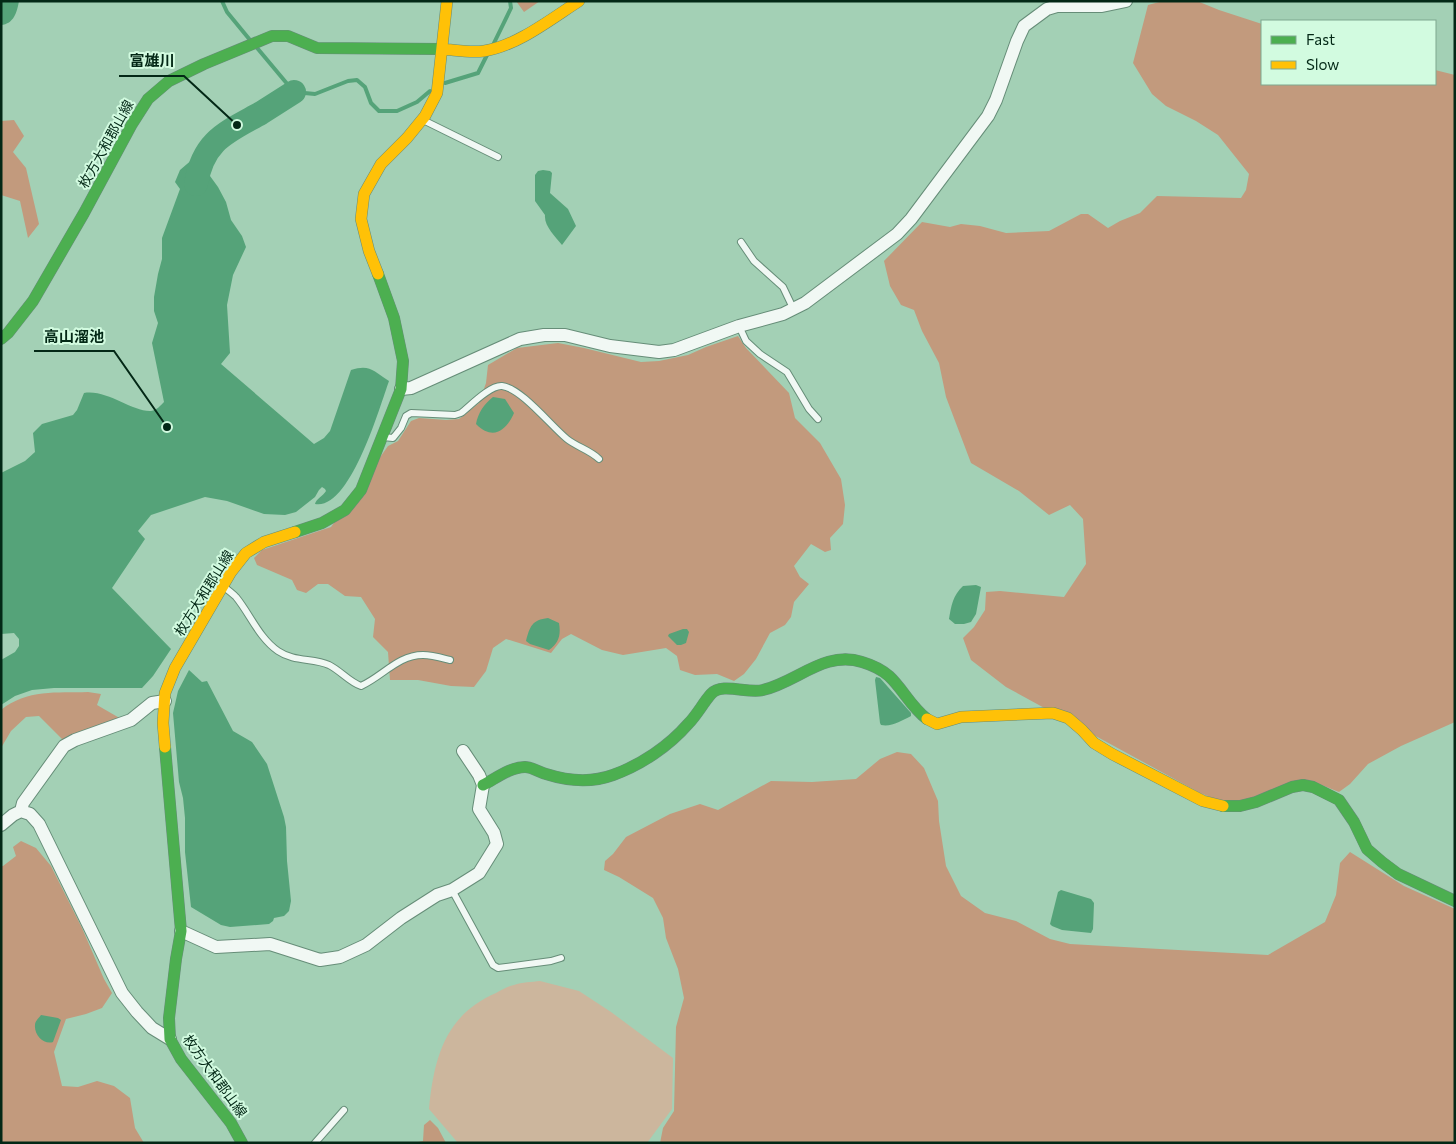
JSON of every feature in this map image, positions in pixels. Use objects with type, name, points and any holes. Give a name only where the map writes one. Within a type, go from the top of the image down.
[{"type":"main road","name":"枚方大和郡山線","points":[[242,1143],[231,1123],[181,1059],[170,1039],[169,1018],[181,931],[163,723],[165,693],[175,668],[223,586],[246,553],[264,542],[322,523],[345,510],[361,490],[401,389],[403,361],[394,318],[369,251],[362,219],[364,194],[381,164],[407,138],[422,119],[437,93],[447,1]]},
{"type":"main road","points":[[442,49],[486,51],[507,44],[578,1]]},
{"type":"main road","name":"枚方大和郡山線","points":[[1,338],[8,333],[33,300],[148,99],[169,81],[204,64],[272,36],[288,36],[324,49],[442,49]]},
{"type":"main road","points":[[483,785],[508,772],[526,767],[548,775],[576,780],[594,780],[616,774],[665,746],[684,730],[713,691],[722,689],[759,692],[782,684],[827,660],[842,658],[874,667],[882,672],[900,688],[924,718],[937,724],[961,717],[1035,713],[1053,713],[1068,718],[1094,743],[1203,801],[1225,806],[1240,806],[1256,802],[1292,787],[1303,785],[1313,787],[1337,799],[1346,810],[1367,849],[1382,862],[1398,874],[1455,900]]},
{"type":"street","points":[[401,389],[411,388],[520,339],[544,335],[565,335],[610,346],[659,352],[674,350],[739,326],[783,314],[806,303],[897,234],[911,219],[988,116],[1024,26],[1048,9],[1057,6],[1102,6],[1126,1]]},
{"type":"street","points":[[21,811],[23,804],[64,746],[131,720],[152,703],[164,701]]},
{"type":"street","points":[[181,931],[216,947],[270,944],[320,960],[340,958],[366,945],[401,918],[436,895],[452,890],[479,873],[497,844],[494,834],[479,809],[483,785],[479,775],[463,751]]},
{"type":"street","points":[[1,825],[13,814],[21,811],[30,814],[39,824],[122,994],[152,1028],[170,1039]]},
{"type":"lane","points":[[422,119],[498,157]]},
{"type":"lane","points":[[740,242],[754,261],[783,288],[793,308]]},
{"type":"lane","points":[[739,326],[746,341],[760,354],[787,372],[809,409],[818,419]]},
{"type":"lane","points":[[382,437],[393,438],[401,428],[406,416],[412,413],[455,415],[461,413],[493,387],[502,386],[515,392],[534,406],[569,441],[592,452],[599,459]]},
{"type":"lane","points":[[223,586],[235,596],[264,638],[278,651],[294,658],[328,665],[354,683],[362,686],[407,657],[424,655],[450,660]]},
{"type":"lane","points":[[452,890],[493,965],[498,968],[561,958]]},
{"type":"lane","points":[[315,1143],[344,1110]]},
{"type":"shaded area","points":[[1,1],[19,1],[12,20],[1,25]]},
{"type":"shaded area","points":[[516,1],[540,1],[524,12]]},
{"type":"shaded area","points":[[1163,1],[1197,1],[1261,24],[1261,85],[1436,85],[1436,70],[1455,75],[1455,722],[1401,746],[1368,764],[1350,784],[1339,792],[1309,780],[1254,799],[1226,803],[1200,793],[1006,687],[971,660],[963,638],[974,627],[985,610],[986,592],[1000,591],[1064,597],[1086,564],[1083,519],[1070,505],[1049,515],[1019,491],[971,463],[946,397],[939,363],[922,331],[914,310],[901,305],[890,286],[884,261],[922,222],[950,227],[961,224],[980,226],[1006,233],[1049,231],[1081,214],[1088,214],[1108,228],[1140,213],[1157,196],[1241,198],[1246,190],[1249,174],[1218,135],[1196,121],[1166,106],[1152,94],[1133,63],[1148,5]]},
{"type":"shaded area","points":[[14,120],[24,136],[13,152],[26,168],[39,224],[28,238],[20,201],[1,195],[1,121]]},
{"type":"shaded area","points":[[201,152],[212,158],[209,165],[210,176],[226,202],[231,220],[242,236],[246,247],[233,275],[227,305],[230,353],[221,364],[314,444],[324,438],[330,431],[351,370],[367,368],[389,381],[379,412],[362,454],[351,475],[340,491],[328,502],[315,504],[326,491],[322,487],[315,497],[296,512],[285,515],[264,514],[227,501],[205,497],[151,515],[138,531],[145,539],[112,588],[171,649],[153,676],[142,688],[54,688],[32,690],[15,696],[1,705],[1,660],[15,652],[19,646],[19,639],[14,633],[1,634],[1,473],[25,461],[35,452],[33,433],[42,424],[73,415],[84,393],[102,394],[136,408],[151,411],[158,408],[164,402],[152,343],[158,323],[154,311],[154,297],[162,259],[162,238],[180,189],[175,182],[180,170]]},
{"type":"shaded area","points":[[543,170],[552,173],[550,193],[568,209],[576,226],[562,245],[548,227],[545,215],[535,201],[535,175],[538,171]]},
{"type":"shaded area","points":[[738,336],[746,348],[789,393],[795,418],[820,443],[841,479],[845,505],[843,524],[830,538],[831,550],[825,552],[811,544],[794,566],[800,577],[809,584],[794,602],[791,617],[785,625],[770,633],[756,659],[744,674],[734,681],[717,674],[695,675],[680,670],[677,656],[666,648],[623,655],[602,650],[571,634],[562,639],[551,653],[506,639],[493,648],[486,671],[474,687],[451,686],[418,680],[390,680],[388,652],[373,637],[375,619],[361,597],[345,596],[328,584],[318,584],[306,593],[297,590],[292,580],[257,565],[254,558],[262,550],[331,527],[388,446],[398,441],[411,421],[419,418],[459,419],[479,403],[486,383],[488,365],[517,348],[558,343],[641,362],[659,361],[688,355]]},
{"type":"shaded area","points":[[493,397],[505,399],[514,413],[503,429],[493,433],[482,429],[476,424],[482,409]]},
{"type":"shaded area","points":[[976,585],[981,587],[976,614],[971,622],[955,624],[949,619],[955,597],[963,586]]},
{"type":"shaded area","points":[[548,618],[559,623],[560,631],[557,642],[549,650],[526,641],[529,631],[535,622]]},
{"type":"shaded area","points":[[687,629],[689,632],[686,643],[677,645],[668,636]]},
{"type":"shaded area","points":[[189,670],[202,682],[207,681],[233,731],[252,742],[267,764],[284,817],[291,901],[289,911],[284,916],[274,918],[269,924],[230,927],[221,925],[191,907],[185,852],[185,818],[179,782],[173,713],[178,691]]},
{"type":"shaded area","points":[[876,677],[880,678],[911,713],[911,716],[900,722],[881,725]]},
{"type":"shaded area","points":[[88,692],[101,694],[97,705],[123,720],[64,741],[39,716],[26,717],[11,731],[1,748],[1,710],[11,703],[32,695]]},
{"type":"shaded area","points":[[897,752],[911,754],[924,768],[938,801],[946,866],[961,896],[985,913],[1016,921],[1050,939],[1070,944],[1268,955],[1325,922],[1336,895],[1340,863],[1350,852],[1404,886],[1455,909],[1455,1143],[660,1143],[663,1128],[674,1111],[676,1027],[684,998],[678,969],[666,938],[663,918],[653,898],[604,870],[605,861],[626,837],[670,814],[700,804],[718,810],[771,781],[812,782],[856,779],[880,759]]},
{"type":"shaded area","points":[[21,841],[36,848],[51,866],[112,993],[102,1008],[66,1019],[54,1052],[62,1086],[78,1087],[97,1081],[114,1086],[130,1098],[135,1128],[144,1143],[1,1143],[1,866],[16,856],[13,847]]},
{"type":"shaded area","points":[[1061,890],[1091,899],[1094,903],[1093,929],[1091,933],[1062,930],[1050,924],[1058,892]]},
{"type":"shaded area","points":[[540,981],[579,991],[673,1058],[672,1109],[647,1143],[458,1143],[429,1109],[434,1072],[445,1040],[465,1013],[479,1002],[510,986]]},
{"type":"shaded area","points":[[41,1015],[61,1020],[53,1042],[43,1041],[36,1032],[35,1024]]},
{"type":"shaded area","points":[[430,1120],[438,1128],[446,1143],[413,1143],[423,1141],[424,1125]]},
{"type":"waterway","points":[[222,1],[227,12],[250,40]]},
{"type":"waterway","points":[[493,45],[511,8],[510,1]]},
{"type":"waterway","points":[[258,49],[294,92],[315,94],[348,81],[357,80],[365,87],[371,103],[379,111],[397,111],[417,102],[430,91]]},
{"type":"waterway","points":[[445,83],[478,73],[487,55]]},
{"type":"waterway","points":[[196,184],[204,157],[218,139],[294,92]]},
{"type":"traffic: fast","points":[[1,339],[33,301],[84,213],[132,124],[148,99],[169,81],[204,64],[272,36],[288,36],[317,48],[442,49]]},
{"type":"traffic: fast","points":[[295,532],[322,523],[345,510],[361,490],[401,389],[403,361],[394,318],[378,274]]},
{"type":"traffic: fast","points":[[483,785],[508,771],[525,767],[571,780],[605,778],[634,766],[663,747],[688,724],[711,694],[716,691],[722,689],[763,690],[788,681],[823,663],[836,660],[849,659],[862,662],[883,671],[927,719]]},
{"type":"traffic: fast","points":[[165,747],[181,931],[169,1018],[170,1039],[181,1059],[231,1123],[242,1143]]},
{"type":"traffic: fast","points":[[1223,806],[1240,806],[1256,802],[1292,787],[1303,785],[1313,787],[1339,800],[1354,822],[1367,849],[1382,862],[1398,874],[1455,901]]},
{"type":"traffic: slow","points":[[378,274],[369,251],[361,219],[364,194],[381,164],[407,138],[425,116],[437,93],[447,1]]},
{"type":"traffic: slow","points":[[442,49],[473,52],[509,44],[579,1]]},
{"type":"traffic: slow","points":[[165,747],[163,723],[165,693],[175,668],[231,572],[246,553],[264,542],[295,532]]},
{"type":"traffic: slow","points":[[927,719],[937,724],[961,717],[1053,713],[1068,718],[1094,743],[1112,754],[1203,801],[1223,806]]},
{"type":"place","name":"富雄川","points":[[237,125]]},
{"type":"place","name":"高山溜池","points":[[167,427]]}]
